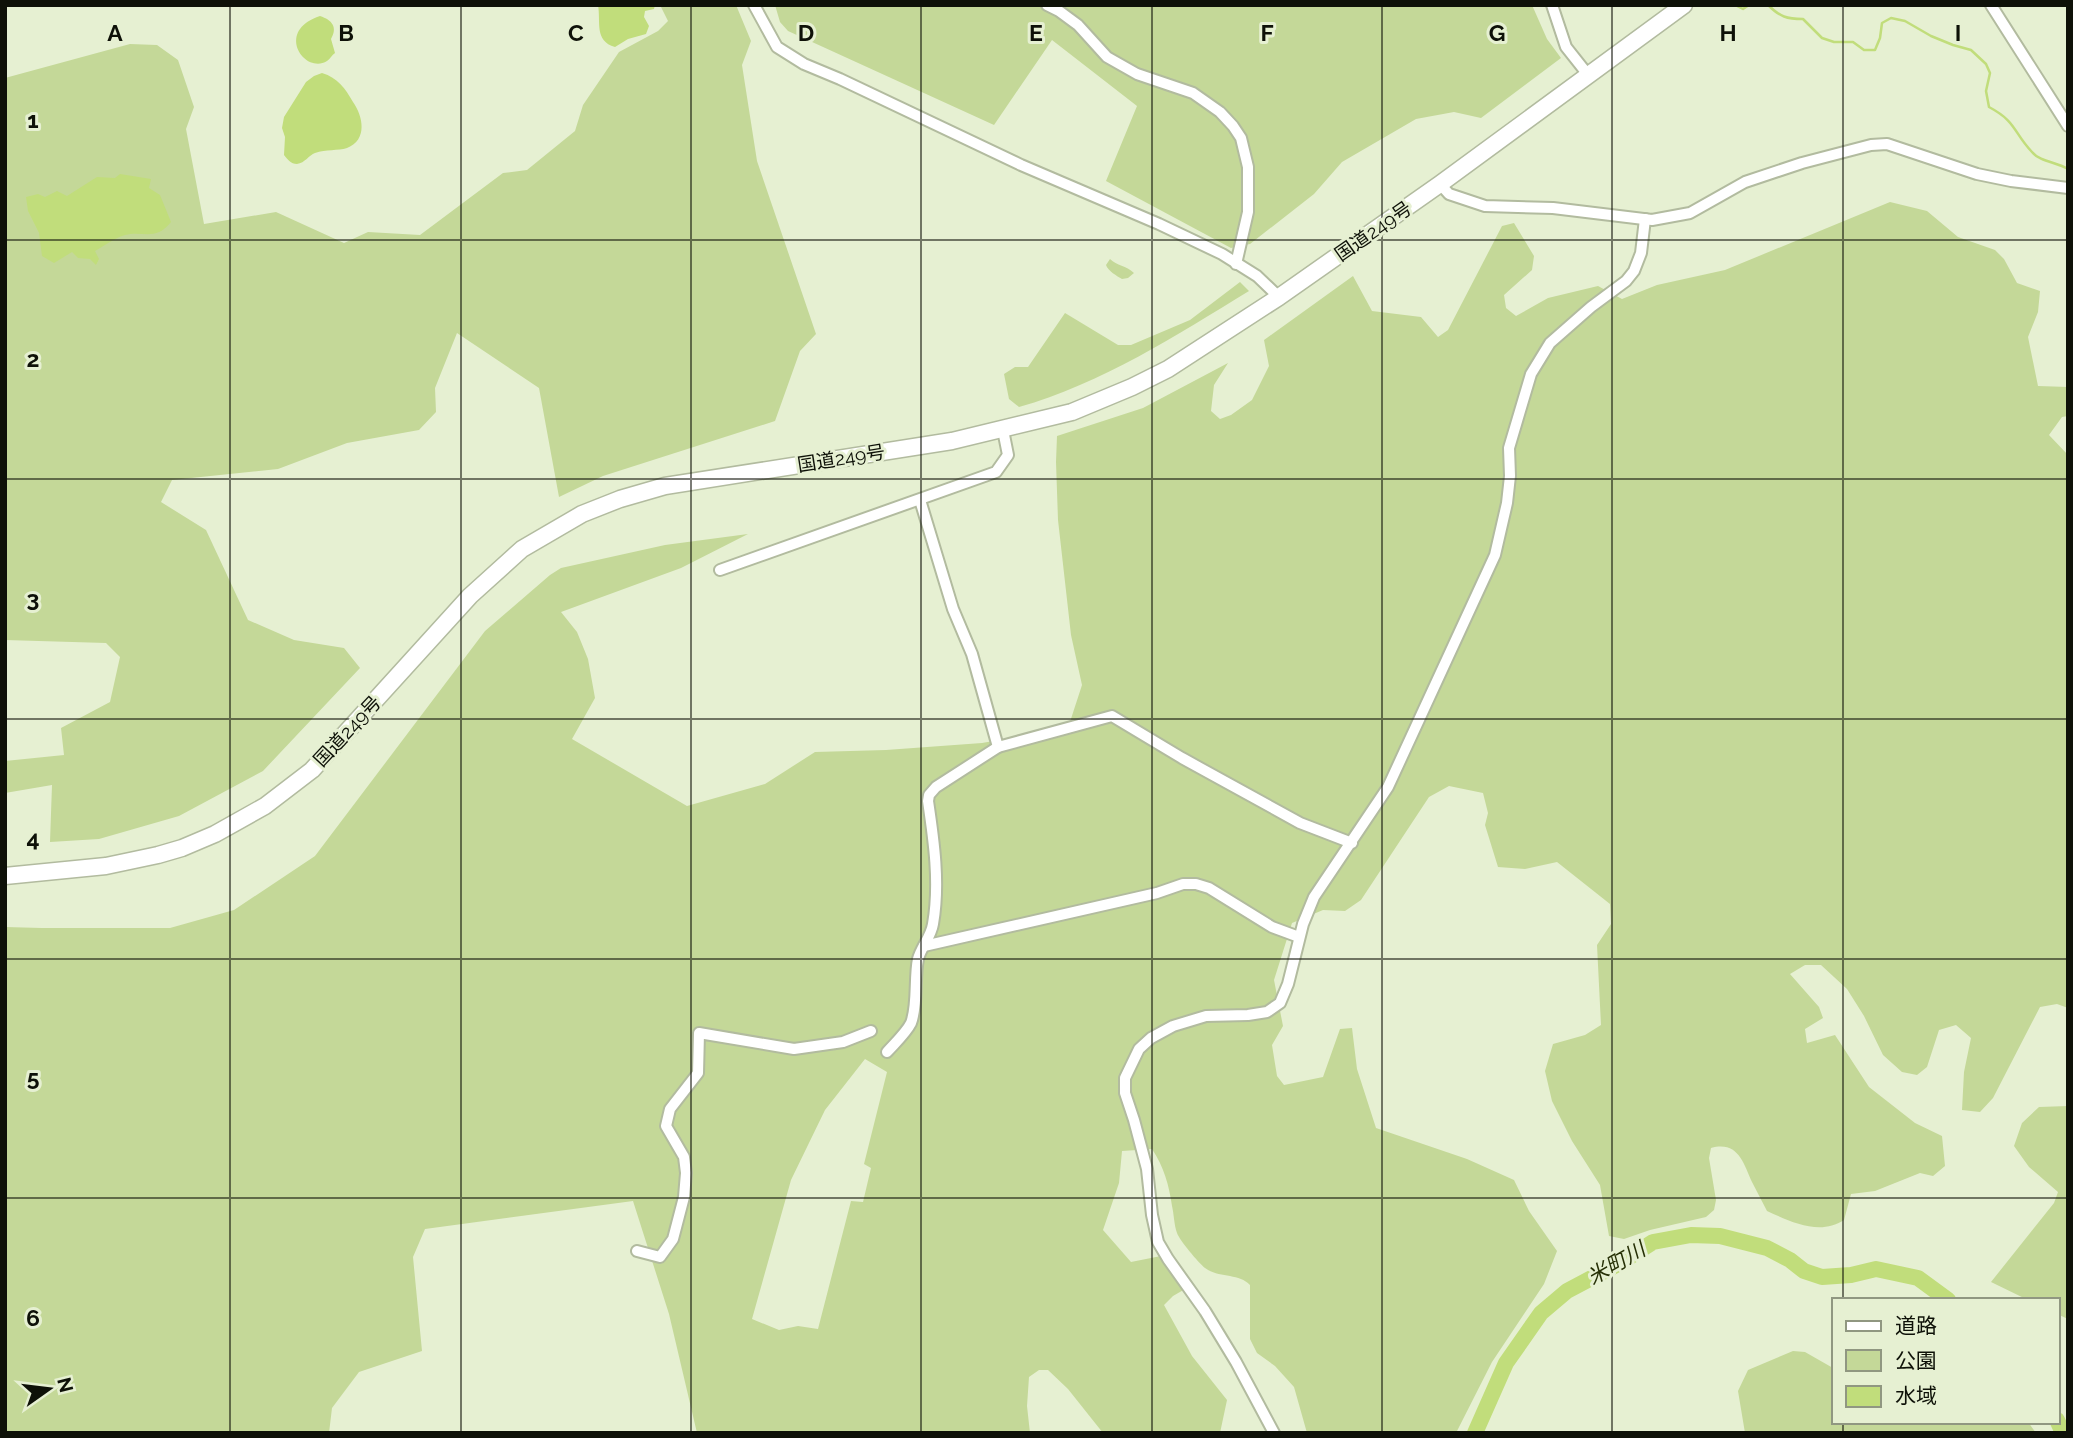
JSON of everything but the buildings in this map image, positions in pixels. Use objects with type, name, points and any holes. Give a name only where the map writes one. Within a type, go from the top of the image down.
[{"type":"highway","name":"国道249号","points":[[5,876],[106,866],[158,855],[215,834],[265,806],[298,782],[325,756],[470,596],[522,549],[582,514],[665,486],[952,441],[1003,430],[1072,412],[1168,369],[1279,297],[1440,184],[1684,5]]},
{"type":"street","points":[[754,5],[777,47],[804,64],[1021,165],[1222,254],[1257,276],[1279,297]]},
{"type":"street","points":[[1047,5],[1059,10],[1078,25],[1107,57],[1138,74],[1193,93],[1220,112],[1233,126],[1241,138],[1248,167],[1248,212],[1236,264]]},
{"type":"street","points":[[1552,5],[1566,47],[1589,76]]},
{"type":"street","points":[[1990,5],[2068,126]]},
{"type":"street","points":[[1440,184],[1449,194],[1485,206],[1553,208],[1664,219],[1690,213],[1745,182],[1802,163],[1871,145],[1887,144],[1977,174],[2068,188]]},
{"type":"street","points":[[1274,1433],[1236,1362],[1158,1242],[1147,1169],[1125,1093],[1125,1078],[1139,1049],[1151,1038],[1172,1026],[1206,1016],[1267,1012],[1280,1003],[1314,897],[1388,787],[1495,555],[1507,503],[1509,448],[1531,374],[1550,343],[1626,281],[1634,271],[1642,245],[1645,219]]},
{"type":"street","points":[[720,570],[996,472],[1008,455],[1003,430]]},
{"type":"street","points":[[920,500],[953,609],[972,654],[998,747]]},
{"type":"street","points":[[887,1052],[910,1025],[914,1013],[919,956],[933,924],[936,888],[929,795],[998,747],[1112,716],[1300,823],[1352,844]]},
{"type":"street","points":[[924,946],[1157,893],[1182,884],[1209,888],[1272,927],[1299,937]]},
{"type":"street","points":[[637,1251],[660,1256],[673,1239],[684,1197],[686,1174],[684,1157],[666,1126],[670,1109],[698,1073],[699,1033],[794,1049],[843,1042],[871,1031]]},
{"type":"green space","points":[[660,5],[736,5],[751,41],[742,65],[757,161],[816,334],[800,351],[775,421],[603,476],[559,497],[539,388],[457,333],[435,388],[436,412],[419,430],[347,443],[278,469],[172,480],[161,502],[206,530],[248,620],[294,640],[344,648],[360,668],[263,771],[179,816],[99,839],[50,842],[52,785],[5,793],[5,761],[64,755],[61,728],[110,702],[120,657],[106,643],[5,640],[5,78],[130,44],[157,45],[178,60],[194,107],[186,129],[204,224],[276,212],[344,243],[368,232],[420,235],[503,173],[527,170],[575,131],[583,105],[619,52],[658,31],[668,21]]},
{"type":"green space","points":[[775,5],[1532,5],[1547,39],[1561,58],[1481,118],[1454,112],[1416,119],[1342,162],[1314,194],[1250,244],[1231,248],[1106,181],[1137,106],[1052,40],[994,125],[788,31],[780,22]]},
{"type":"green space","points":[[1890,202],[1927,211],[1958,237],[1995,250],[2004,259],[2017,283],[2040,291],[2038,312],[2028,337],[2038,386],[2068,387],[2068,416],[2062,417],[2049,435],[2068,455],[2068,1008],[2057,1004],[2040,1007],[1993,1098],[1980,1112],[1962,1110],[1964,1072],[1971,1038],[1956,1025],[1939,1030],[1927,1067],[1917,1075],[1902,1072],[1883,1055],[1847,989],[1821,965],[1805,965],[1790,974],[1819,1007],[1823,1018],[1805,1029],[1807,1043],[1835,1035],[1869,1087],[1915,1123],[1942,1136],[1945,1166],[1933,1176],[1920,1173],[1875,1191],[1851,1194],[1844,1220],[1825,1227],[1806,1226],[1767,1211],[1738,1155],[1728,1148],[1711,1148],[1709,1158],[1716,1200],[1714,1210],[1706,1217],[1624,1239],[1609,1236],[1600,1185],[1572,1141],[1552,1101],[1545,1071],[1553,1044],[1585,1035],[1601,1025],[1597,945],[1611,924],[1610,904],[1557,862],[1525,869],[1498,867],[1485,825],[1488,813],[1483,793],[1449,786],[1429,797],[1361,900],[1345,911],[1323,910],[1292,923],[1274,980],[1283,1026],[1272,1045],[1277,1076],[1284,1085],[1323,1077],[1340,1029],[1352,1028],[1357,1069],[1376,1128],[1467,1159],[1514,1180],[1529,1211],[1557,1251],[1544,1284],[1492,1362],[1456,1433],[1307,1433],[1294,1387],[1275,1366],[1257,1353],[1250,1339],[1250,1285],[1205,1268],[1179,1237],[1165,1176],[1152,1149],[1122,1151],[1119,1183],[1103,1230],[1131,1262],[1171,1254],[1192,1285],[1164,1305],[1192,1356],[1227,1400],[1220,1433],[1103,1433],[1068,1389],[1048,1370],[1039,1370],[1029,1377],[1027,1406],[1030,1433],[697,1433],[669,1314],[633,1201],[425,1229],[413,1257],[422,1351],[359,1372],[332,1408],[329,1433],[5,1433],[5,927],[170,928],[234,910],[315,856],[485,631],[550,575],[561,568],[665,545],[748,534],[681,568],[561,612],[577,632],[588,659],[595,698],[572,739],[687,806],[765,784],[815,752],[982,743],[1068,728],[1082,685],[1071,635],[1058,520],[1057,436],[1143,408],[1228,363],[1214,385],[1211,411],[1220,419],[1231,415],[1252,400],[1269,366],[1264,340],[1353,276],[1372,311],[1421,317],[1438,337],[1448,330],[1502,226],[1514,223],[1534,256],[1532,270],[1504,295],[1506,308],[1516,316],[1548,298],[1598,286],[1622,299],[1657,285],[1725,270]],"holes":[[[865,1059],[887,1072],[864,1164],[871,1168],[863,1202],[851,1201],[818,1329],[798,1326],[779,1330],[752,1319],[791,1180],[825,1110]]]},
{"type":"green space","points":[[1110,259],[1134,273],[1122,279],[1107,267]]},
{"type":"green space","points":[[1240,282],[1249,291],[1109,372],[1019,407],[1009,399],[1004,374],[1015,367],[1028,367],[1065,313],[1118,345],[1131,345],[1190,320]]},
{"type":"green space","points":[[2068,1106],[2068,1319],[2059,1315],[2059,1298],[2024,1298],[1991,1282],[2054,1203],[2058,1192],[2029,1167],[2014,1146],[2022,1123],[2039,1107]]},
{"type":"green space","points":[[1793,1351],[1805,1352],[1832,1367],[1832,1424],[2029,1424],[2036,1433],[1745,1433],[1738,1391],[1748,1370]]},
{"type":"water","points":[[598,5],[655,5],[654,9],[645,11],[644,17],[649,26],[646,34],[628,39],[615,47],[601,36]]},
{"type":"water","points":[[320,16],[333,24],[331,39],[335,53],[327,61],[318,64],[303,57],[296,41],[299,31],[306,23]]},
{"type":"water","points":[[322,73],[337,81],[350,97],[359,114],[361,134],[354,144],[347,148],[315,153],[295,164],[284,155],[284,117],[306,82]]},
{"type":"water","points":[[120,174],[151,179],[149,188],[160,195],[171,222],[154,234],[125,235],[110,242],[95,251],[99,259],[96,265],[90,259],[78,258],[72,252],[54,263],[42,256],[39,233],[28,211],[26,197],[38,194],[45,197],[57,191],[67,196],[97,177],[115,178]]},
{"type":"waterway","points":[[1735,5],[1743,9],[1749,5]]},
{"type":"waterway","points":[[1768,5],[1784,16],[1803,19],[1822,38],[1834,42],[1853,42],[1864,50],[1875,50],[1882,23],[1891,18],[1905,21],[1931,36],[1971,50],[1986,64],[1990,73],[1986,91],[1989,107],[2010,123],[2035,155],[2068,169]]},
{"type":"waterway","name":"米町川","points":[[1475,1433],[1506,1363],[1541,1313],[1567,1291],[1653,1242],[1691,1235],[1720,1236],[1767,1248],[1804,1271],[1822,1277],[1851,1275],[1876,1269],[1918,1278],[1945,1298]]},
{"type":"waterway","name":"米町川","points":[[2059,1424],[2063,1433]]}]
